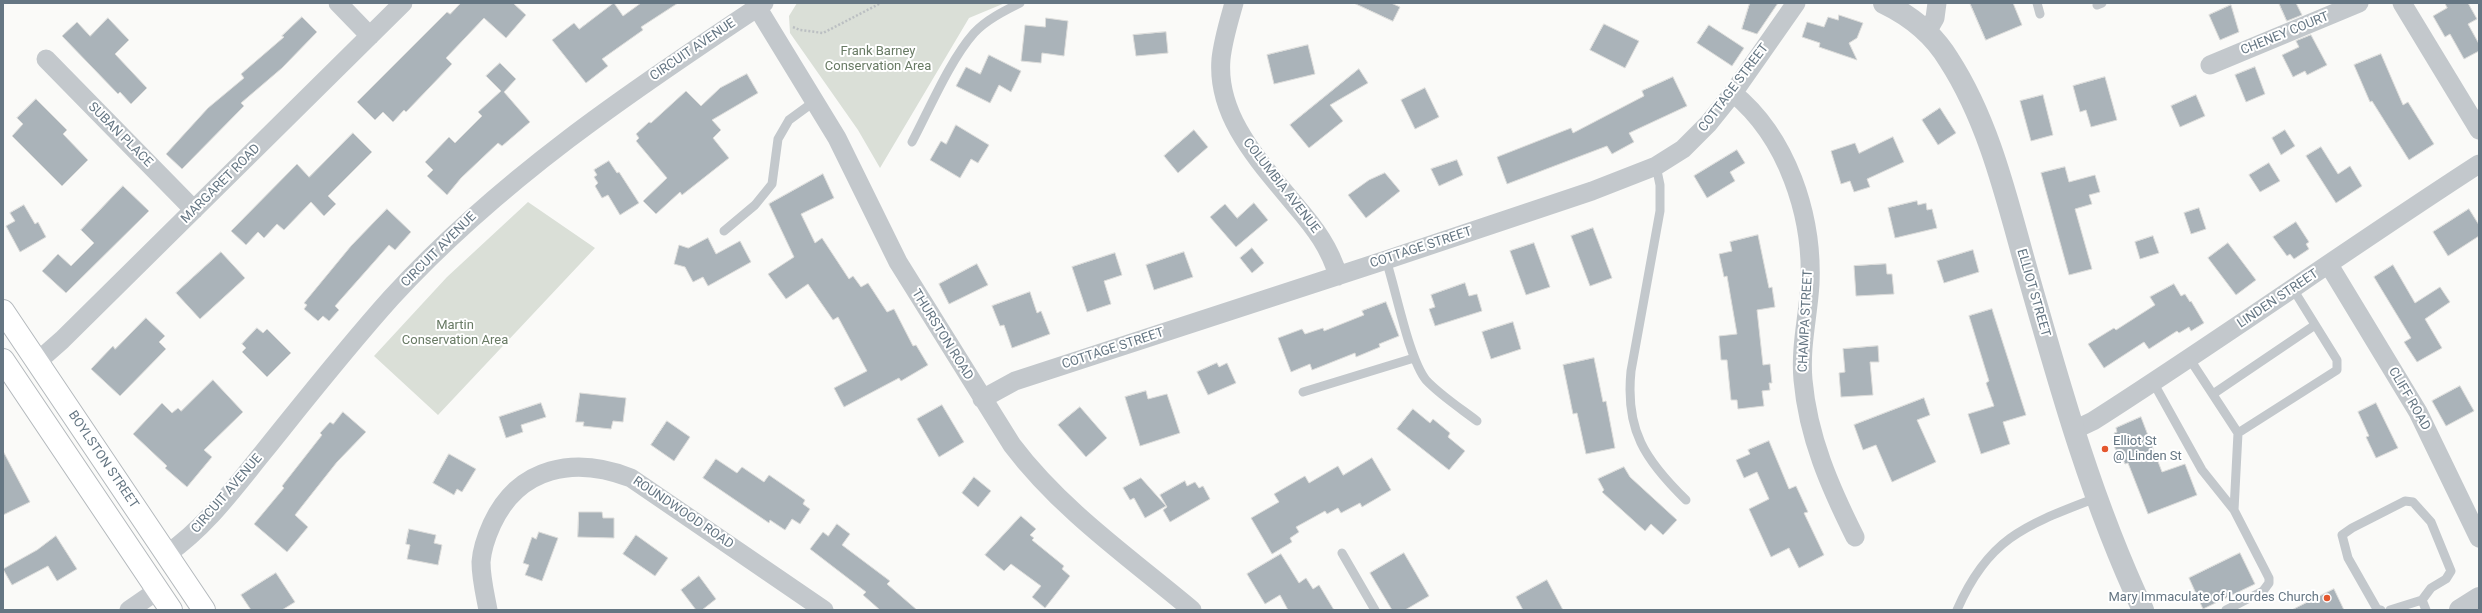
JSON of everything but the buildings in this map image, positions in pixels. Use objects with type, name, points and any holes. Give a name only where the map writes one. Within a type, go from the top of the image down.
[{"type":"highway","name":"BOYLSTON STREET","points":[[3,311],[204,610]]},
{"type":"highway","name":"BOYLSTON STREET","points":[[3,360],[171,610]]},
{"type":"street","points":[[338,3],[370,36]]},
{"type":"street","name":"MARGARET ROAD","points":[[37,362],[59,343],[403,3]]},
{"type":"street","name":"COLUMBIA AVENUE","points":[[1234,3],[1221,59],[1221,76],[1227,106],[1248,147],[1324,242],[1338,276]]},
{"type":"street","name":"COTTAGE STREET","points":[[982,399],[1015,381],[1338,276],[1592,191],[1656,166],[1683,149],[1697,137],[1733,93],[1796,3]]},
{"type":"street","name":"ELLIOT STREET","points":[[1884,3],[1907,16],[1927,32],[1956,71],[1986,137],[2074,430],[2096,498],[2143,610]]},
{"type":"street","points":[[1927,32],[1935,18],[1937,3]]},
{"type":"street","name":"CHENEY COURT","points":[[2210,65],[2359,3]]},
{"type":"street","points":[[2402,3],[2479,130]]},
{"type":"street","name":"THURSTON ROAD","points":[[760,5],[851,165],[898,262],[1012,445],[1049,490],[1192,610]]},
{"type":"street","name":"CIRCUIT AVENUE","points":[[167,554],[206,523],[353,341],[449,238],[500,193],[607,109],[760,5]]},
{"type":"street","name":"SUBAN PLACE","points":[[46,59],[194,210]]},
{"type":"street","name":"CHAMPA STREET","points":[[1733,93],[1752,110],[1767,131],[1790,173],[1800,203],[1807,236],[1810,269],[1801,361],[1809,421],[1827,478],[1855,537]]},
{"type":"street","name":"LINDEN STREET","points":[[2074,430],[2093,422],[2479,164]]},
{"type":"street","name":"CLIFF ROAD","points":[[2329,265],[2418,412],[2479,538]]},
{"type":"street","name":"ROUNDWOOD ROAD","points":[[488,610],[481,561],[486,537],[498,513],[512,493],[532,477],[557,469],[584,468],[612,470],[631,478],[824,610]]},
{"type":"street","points":[[129,610],[158,590]]},
{"type":"lane","points":[[912,142],[959,55],[974,33],[986,23],[1020,3]]},
{"type":"lane","points":[[2037,3],[2040,14]]},
{"type":"lane","points":[[724,230],[755,205],[772,184],[778,139],[789,120],[815,101]]},
{"type":"lane","points":[[1656,166],[1660,184],[1660,211],[1631,371],[1630,395],[1637,432],[1646,455],[1661,476],[1686,500]]},
{"type":"lane","points":[[1386,260],[1414,358],[1422,374],[1432,385],[1477,421]]},
{"type":"lane","points":[[2238,433],[2334,374],[2337,370],[2337,360],[2293,289]]},
{"type":"lane","points":[[2213,394],[2315,324]]},
{"type":"lane","points":[[1303,392],[1414,358]]},
{"type":"lane","points":[[2189,358],[2238,433],[2234,510]]},
{"type":"lane","points":[[2153,382],[2202,470],[2234,510],[2268,572],[2270,583],[2263,591],[2226,610]]},
{"type":"lane","points":[[1957,610],[1972,578],[1997,548],[2032,524],[2096,498]]},
{"type":"lane","points":[[2381,610],[2377,609],[2348,558],[2342,535],[2352,528],[2405,501],[2413,502],[2431,522],[2452,571],[2446,580],[2431,588],[2422,600],[2390,610]]},
{"type":"lane","points":[[1342,554],[1375,610]]},
{"type":"lane","points":[[2422,600],[2426,610]]},
{"type":"path","points":[[788,24],[800,30],[823,33],[881,3]]},
{"type":"green space","name":"Frank Barney Conservation Area","points":[[797,3],[1005,3],[969,18],[880,168],[858,130],[790,33],[789,16]]},
{"type":"green space","name":"Martin Conservation Area","points":[[528,202],[595,248],[438,415],[374,356],[447,277]]},
{"type":"place","name":"Elliot St @ Linden St","points":[[2105,449]]},
{"type":"place","name":"Mary Immaculate of Lourdes Church","points":[[2327,598]]}]
